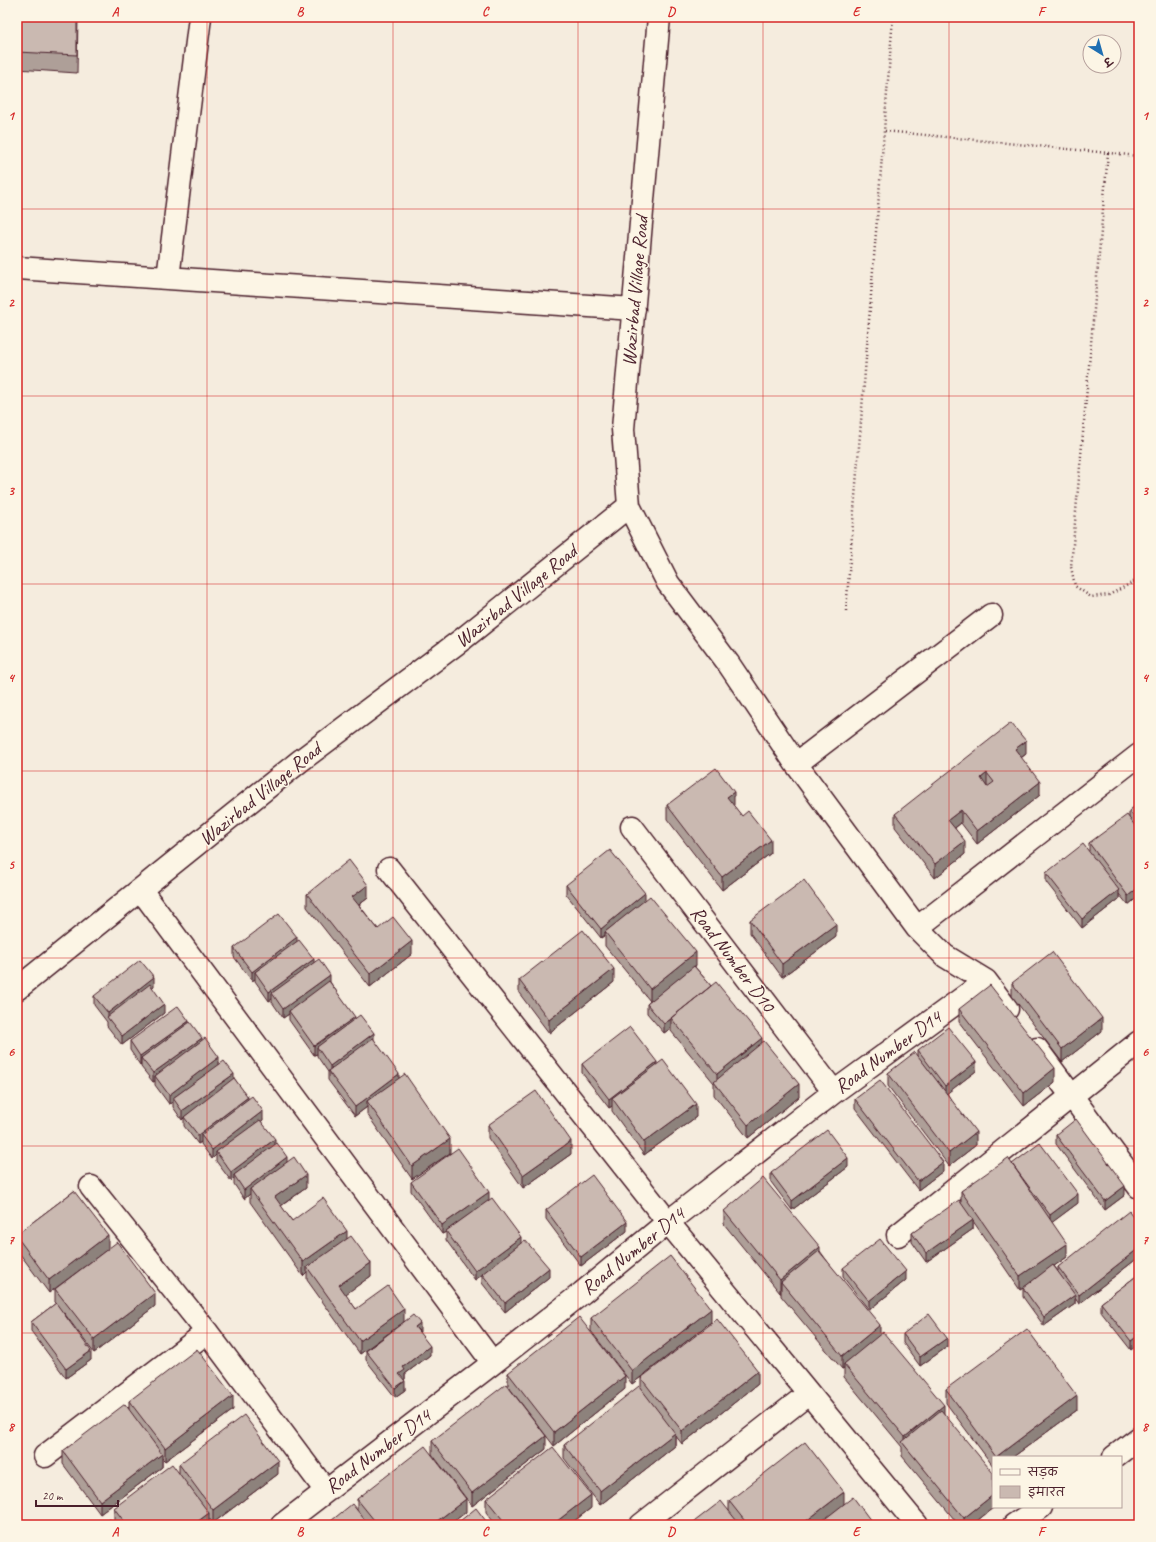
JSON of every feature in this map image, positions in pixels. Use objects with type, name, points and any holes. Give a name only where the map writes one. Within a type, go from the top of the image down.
[{"type":"street","points":[[168,278],[200,17]]},
{"type":"street","name":"Wazirbad Village Road","points":[[17,989],[300,761],[464,638],[629,506],[623,429],[659,17]]},
{"type":"street","points":[[17,268],[634,308]]},
{"type":"street","points":[[629,506],[668,583],[728,663],[796,764],[917,928],[945,956],[986,981],[1139,1187]]},
{"type":"street","points":[[796,764],[991,615]]},
{"type":"street","points":[[917,928],[1139,755]]},
{"type":"street","name":"Road Number D10","points":[[632,827],[834,1092]]},
{"type":"street","points":[[389,869],[668,1222],[917,1525]]},
{"type":"street","points":[[141,890],[493,1363]]},
{"type":"street","name":"Road Number D14","points":[[282,1525],[582,1294],[668,1222],[834,1092],[986,981]]},
{"type":"street","points":[[898,1235],[1139,1042]]},
{"type":"street","points":[[91,1187],[206,1332],[326,1490]]},
{"type":"street","points":[[45,1456],[206,1332]]},
{"type":"street","points":[[641,1525],[808,1394]]},
{"type":"street","points":[[1115,1456],[1139,1438]]},
{"type":"street","points":[[1014,1525],[1040,1508]]},
{"type":"path","points":[[846,611],[893,17]]},
{"type":"path","points":[[885,131],[1139,156]]},
{"type":"path","points":[[1108,153],[1071,567],[1075,586],[1091,597],[1109,595],[1139,579]]},
{"type":"building","points":[[17,17],[77,17],[77,55],[17,52]]},
{"type":"building","points":[[1011,723],[1026,741],[1015,749],[1040,782],[977,831],[961,810],[948,820],[965,841],[935,864],[895,814]],"holes":[[[987,773],[994,782],[987,787],[981,778]]]},
{"type":"building","points":[[716,768],[734,792],[727,797],[742,816],[748,811],[771,840],[722,877],[667,805]]},
{"type":"building","points":[[1139,803],[1139,823],[1129,811]]},
{"type":"building","points":[[1127,815],[1139,831],[1139,887],[1128,896],[1089,843]]},
{"type":"building","points":[[1083,844],[1119,890],[1082,919],[1046,873]]},
{"type":"building","points":[[610,850],[645,893],[601,929],[566,885]]},
{"type":"building","points":[[349,860],[368,885],[352,897],[378,929],[393,917],[412,941],[370,974],[307,894]]},
{"type":"building","points":[[804,880],[836,924],[782,964],[750,920]]},
{"type":"building","points":[[650,896],[696,952],[650,989],[605,932]]},
{"type":"building","points":[[279,914],[297,937],[252,972],[234,948]]},
{"type":"building","points":[[583,930],[614,969],[549,1020],[519,980]]},
{"type":"building","points":[[299,940],[314,959],[269,992],[255,972]]},
{"type":"building","points":[[1052,952],[1102,1018],[1062,1049],[1012,983]]},
{"type":"building","points":[[319,959],[330,975],[283,1009],[272,993]]},
{"type":"building","points":[[140,960],[154,977],[108,1013],[94,996]]},
{"type":"building","points":[[694,966],[711,986],[664,1024],[647,1004]]},
{"type":"building","points":[[329,981],[355,1017],[314,1046],[289,1011]]},
{"type":"building","points":[[716,982],[762,1038],[717,1074],[671,1018]]},
{"type":"building","points":[[150,984],[164,1004],[122,1036],[107,1017]]},
{"type":"building","points":[[990,985],[1055,1068],[1024,1093],[959,1009]]},
{"type":"building","points":[[178,1006],[189,1021],[140,1056],[130,1041]]},
{"type":"building","points":[[360,1015],[374,1033],[330,1066],[317,1047]]},
{"type":"building","points":[[190,1022],[202,1038],[153,1073],[141,1058]]},
{"type":"building","points":[[630,1027],[657,1062],[609,1099],[582,1064]]},
{"type":"building","points":[[948,1027],[976,1062],[945,1086],[918,1050]]},
{"type":"building","points":[[205,1038],[219,1057],[169,1095],[155,1076]]},
{"type":"building","points":[[373,1038],[399,1074],[355,1107],[328,1071]]},
{"type":"building","points":[[764,1041],[799,1084],[748,1125],[714,1082]]},
{"type":"building","points":[[915,1052],[976,1132],[949,1153],[888,1073]]},
{"type":"building","points":[[663,1060],[696,1104],[644,1142],[612,1098]]},
{"type":"building","points":[[224,1061],[234,1074],[182,1111],[173,1098]]},
{"type":"building","points":[[405,1074],[450,1139],[412,1166],[367,1101]]},
{"type":"building","points":[[234,1078],[248,1097],[198,1135],[184,1117]]},
{"type":"building","points":[[880,1080],[943,1162],[918,1181],[855,1099]]},
{"type":"building","points":[[536,1091],[571,1141],[523,1175],[488,1125]]},
{"type":"building","points":[[252,1096],[263,1111],[212,1150],[201,1135]]},
{"type":"building","points":[[1076,1119],[1125,1186],[1105,1201],[1056,1135]]},
{"type":"building","points":[[260,1120],[275,1139],[231,1172],[216,1152]]},
{"type":"building","points":[[827,1130],[848,1158],[792,1201],[771,1173]]},
{"type":"building","points":[[277,1143],[287,1157],[244,1190],[234,1175]]},
{"type":"building","points":[[1040,1143],[1078,1194],[1050,1215],[1012,1164]]},
{"type":"building","points":[[458,1148],[489,1192],[442,1225],[411,1182]]},
{"type":"building","points":[[294,1157],[306,1175],[275,1197],[292,1221],[323,1198],[347,1231],[303,1262],[250,1189]]},
{"type":"building","points":[[1008,1158],[1067,1244],[1020,1276],[961,1191]]},
{"type":"building","points":[[592,1175],[627,1222],[581,1257],[546,1210]]},
{"type":"building","points":[[763,1178],[820,1247],[780,1280],[724,1211]]},
{"type":"building","points":[[74,1191],[108,1235],[49,1280],[17,1237],[17,1234]]},
{"type":"building","points":[[492,1198],[521,1237],[475,1271],[446,1231]]},
{"type":"building","points":[[959,1200],[973,1220],[926,1253],[912,1233]]},
{"type":"building","points":[[1129,1211],[1139,1224],[1139,1248],[1079,1295],[1058,1267]]},
{"type":"building","points":[[351,1236],[371,1263],[339,1285],[356,1309],[388,1286],[404,1309],[360,1341],[307,1267]]},
{"type":"building","points":[[880,1239],[906,1271],[869,1301],[843,1268]]},
{"type":"building","points":[[525,1240],[549,1268],[505,1303],[482,1274]]},
{"type":"building","points":[[117,1242],[155,1293],[94,1339],[55,1289]]},
{"type":"building","points":[[819,1251],[880,1325],[842,1356],[781,1282]]},
{"type":"building","points":[[670,1256],[711,1309],[632,1371],[591,1318]]},
{"type":"building","points":[[1053,1265],[1075,1295],[1044,1317],[1023,1288]]},
{"type":"building","points":[[1139,1274],[1139,1335],[1131,1341],[1101,1303]]},
{"type":"building","points":[[56,1303],[91,1351],[66,1369],[31,1322]]},
{"type":"building","points":[[929,1314],[947,1338],[920,1357],[903,1334]]},
{"type":"building","points":[[413,1315],[420,1323],[415,1327],[430,1346],[403,1367],[405,1370],[399,1374],[405,1381],[395,1388],[366,1351]]},
{"type":"building","points":[[579,1317],[625,1376],[554,1432],[508,1373]]},
{"type":"building","points":[[717,1319],[758,1371],[682,1431],[641,1378]]},
{"type":"building","points":[[1027,1329],[1077,1396],[997,1456],[995,1456],[946,1389]]},
{"type":"building","points":[[883,1332],[944,1405],[905,1437],[844,1364]]},
{"type":"building","points":[[197,1349],[233,1396],[165,1448],[129,1401]]},
{"type":"building","points":[[506,1384],[546,1436],[472,1493],[432,1441]]},
{"type":"building","points":[[639,1386],[675,1433],[600,1491],[564,1445]]},
{"type":"building","points":[[125,1404],[162,1454],[100,1501],[63,1451]]},
{"type":"building","points":[[941,1410],[992,1472],[992,1496],[964,1518],[902,1442]]},
{"type":"building","points":[[244,1415],[278,1461],[213,1510],[179,1464]]},
{"type":"building","points":[[805,1442],[844,1492],[801,1525],[748,1525],[729,1501]]},
{"type":"building","points":[[425,1446],[466,1499],[432,1525],[378,1525],[357,1499]]},
{"type":"building","points":[[553,1447],[591,1495],[552,1525],[507,1525],[486,1499]]},
{"type":"building","points":[[172,1464],[209,1513],[193,1525],[127,1525],[114,1508]]},
{"type":"building","points":[[853,1497],[874,1525],[817,1525]]},
{"type":"building","points":[[721,1501],[740,1525],[690,1525]]},
{"type":"building","points":[[352,1504],[369,1525],[326,1525]]},
{"type":"building","points":[[476,1508],[489,1525],[455,1525]]},
{"type":"building","points":[[110,1519],[115,1525],[102,1525]]}]
